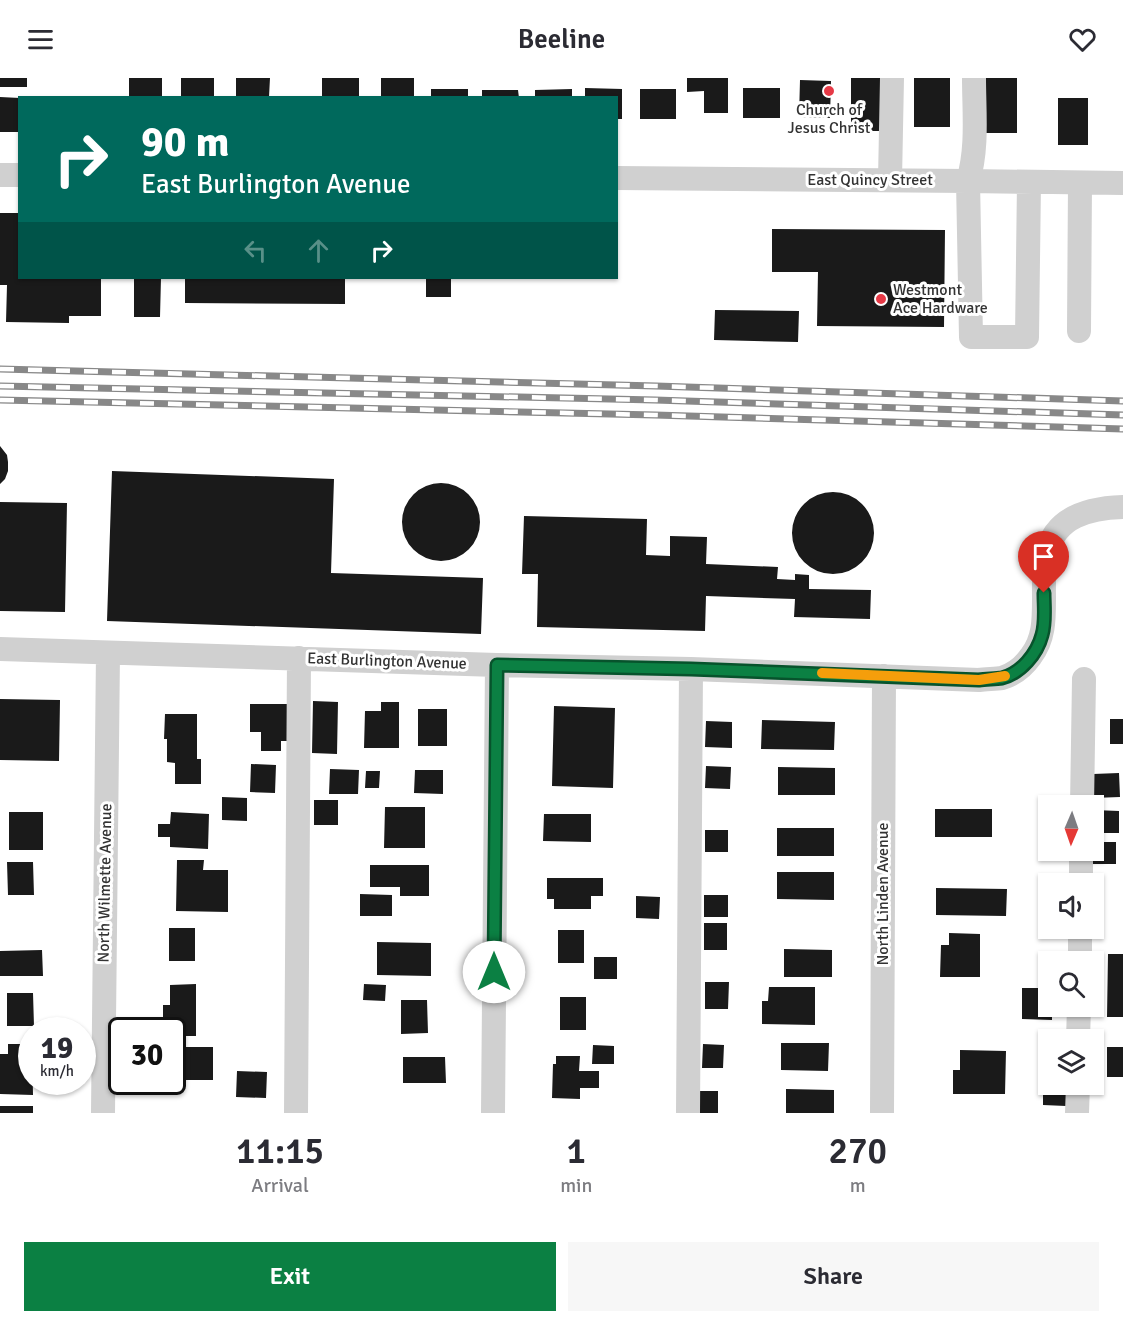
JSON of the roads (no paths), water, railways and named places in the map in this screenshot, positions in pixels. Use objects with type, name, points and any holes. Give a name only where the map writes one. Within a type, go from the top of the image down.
[{"type":"street","points":[[890,180],[892,78]]},
{"type":"street","points":[[974,78],[974,151],[968,181],[971,337],[1027,337],[1029,182]]},
{"type":"street","points":[[0,175],[18,175]]},
{"type":"street","name":"East Quincy Street","points":[[618,178],[1123,183]]},
{"type":"street","points":[[1079,331],[1080,183]]},
{"type":"street","name":"East Burlington Avenue","points":[[0,649],[691,669],[979,680],[1002,678],[1017,671],[1037,649],[1042,634],[1046,554],[1056,532],[1065,523],[1091,510],[1123,507]]},
{"type":"street","name":"North Wilmette Avenue","points":[[103,1113],[108,652]]},
{"type":"street","points":[[296,1113],[299,658]]},
{"type":"street","points":[[493,1113],[497,665]]},
{"type":"street","points":[[688,1113],[691,669]]},
{"type":"street","name":"North Linden Avenue","points":[[882,1113],[884,676]]},
{"type":"street","points":[[1082,795],[1084,679]]},
{"type":"street","points":[[1077,1113],[1078,1095]]},
{"type":"railway","points":[[0,369],[1123,401]]},
{"type":"railway","points":[[0,386],[655,400],[1123,415]]},
{"type":"railway","points":[[0,400],[655,415],[1123,429]]},
{"type":"place","name":"Church of Jesus Christ","points":[[829,91]]},
{"type":"place","name":"Westmont Ace Hardware","points":[[881,299]]}]
